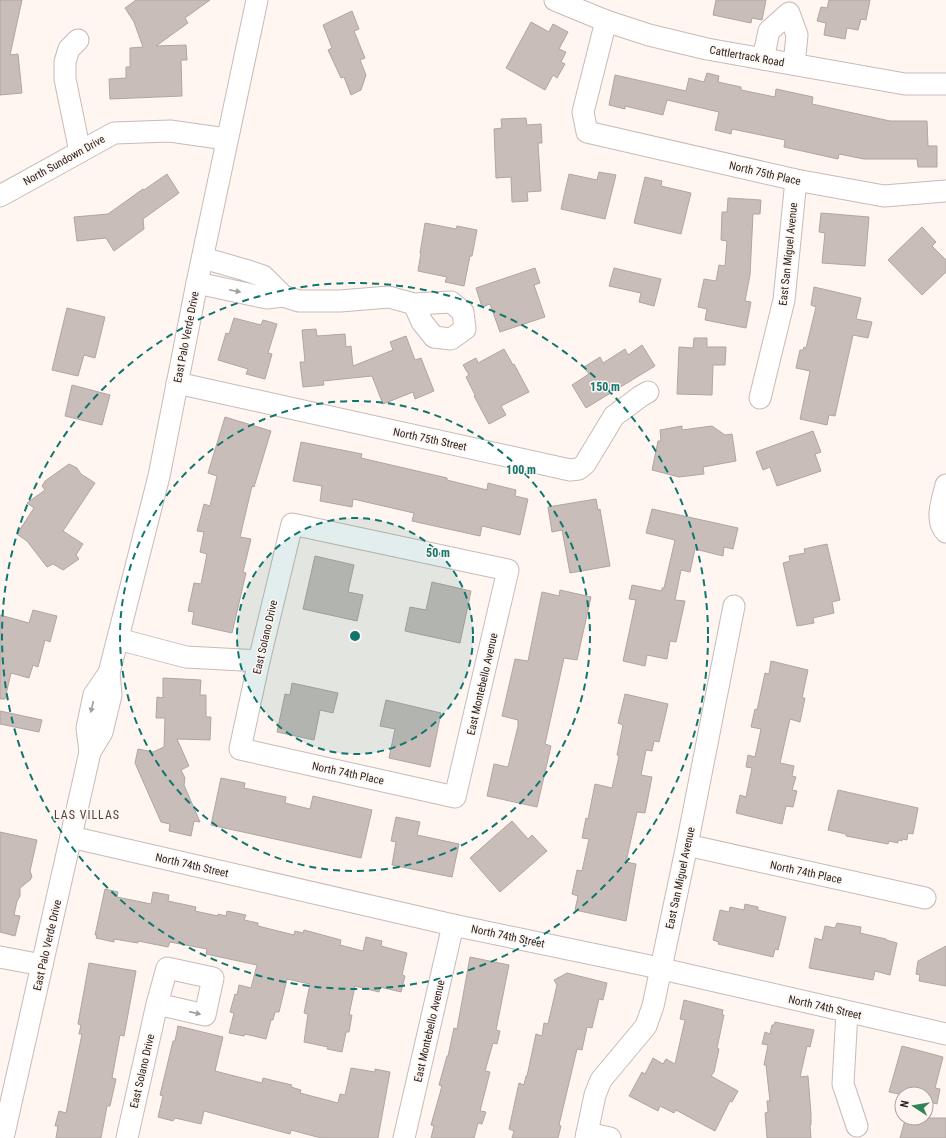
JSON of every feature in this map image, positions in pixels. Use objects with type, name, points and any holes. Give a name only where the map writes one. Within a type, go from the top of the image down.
[{"type":"street","name":"East Palo Verde Drive","points":[[3,1138],[90,752],[102,732],[111,695],[109,673],[159,476],[226,140],[257,0]]},
{"type":"street","name":"Cattlertrack Road","points":[[555,0],[606,21],[648,35],[707,49],[905,84],[946,84]]},
{"type":"street","points":[[763,59],[770,31],[790,7]]},
{"type":"street","points":[[790,7],[798,35],[794,64]]},
{"type":"street","name":"North 75th Place","points":[[606,21],[583,112],[587,132],[796,180],[884,196],[946,191]]},
{"type":"street","points":[[78,40],[69,49],[65,62],[65,79],[80,152]]},
{"type":"street","name":"North Sundown Drive","points":[[0,196],[114,133],[170,131],[226,140]]},
{"type":"street","name":"East San Miguel Avenue","points":[[760,398],[784,300],[796,180]]},
{"type":"street","points":[[202,258],[263,276],[283,296]]},
{"type":"street","points":[[197,283],[267,298],[283,296],[299,301],[340,301],[389,297],[414,304]]},
{"type":"street","name":"North 75th Street","points":[[178,383],[570,470],[579,469],[585,464],[614,416],[648,392]]},
{"type":"street","points":[[946,484],[940,514],[942,528],[946,532]]},
{"type":"street","name":"East Montebello Avenue","points":[[292,524],[508,570],[455,797]]},
{"type":"street","name":"East Solano Drive","points":[[240,749],[292,524]]},
{"type":"street","name":"East San Miguel Avenue","points":[[610,1138],[586,1135],[595,1096],[601,1080],[646,1026],[653,1006],[687,845],[734,606]]},
{"type":"street","points":[[118,639],[186,657],[259,662]]},
{"type":"street","name":"North 74th Place","points":[[240,749],[455,797]]},
{"type":"street","name":"North 74th Street","points":[[71,837],[453,925],[661,969],[946,1034]]},
{"type":"street","name":"North 74th Place","points":[[687,845],[925,898]]},
{"type":"street","name":"East Montebello Avenue","points":[[404,1138],[453,925]]},
{"type":"street","points":[[0,957],[42,965]]},
{"type":"street","name":"East Solano Drive","points":[[131,1137],[157,1004]]},
{"type":"street","points":[[847,1012],[843,1084],[858,1126]]},
{"type":"building","points":[[0,0],[22,0],[10,55],[18,54],[22,93],[0,95]]},
{"type":"building","points":[[136,0],[210,0],[185,18],[188,23],[156,46],[186,45],[187,60],[181,60],[182,96],[110,99],[109,79],[126,78],[126,67],[130,67],[130,48],[143,47],[134,22],[125,8]]},
{"type":"building","points":[[716,0],[766,0],[762,20],[752,18],[751,23],[713,15]]},
{"type":"building","points":[[829,0],[870,0],[866,20],[861,19],[858,30],[847,28],[845,39],[824,35],[826,23],[817,21],[821,7],[827,8]]},
{"type":"building","points":[[352,11],[359,29],[354,31],[365,58],[360,60],[366,75],[361,90],[351,95],[344,77],[341,78],[328,50],[332,48],[323,25]]},
{"type":"building","points":[[531,22],[549,32],[553,24],[568,32],[559,49],[566,52],[561,62],[565,64],[557,78],[553,75],[545,90],[506,68]]},
{"type":"building","points":[[707,73],[719,76],[718,82],[741,87],[741,90],[775,97],[776,89],[813,97],[812,104],[890,121],[927,121],[928,146],[937,146],[937,167],[918,167],[917,159],[864,159],[839,154],[838,159],[784,147],[785,140],[732,129],[731,134],[715,130],[719,112],[667,100],[663,115],[625,106],[625,109],[609,105],[615,75],[686,91],[689,78],[704,82]]},
{"type":"building","points":[[526,118],[527,125],[541,124],[542,143],[538,143],[541,191],[527,192],[528,201],[512,202],[511,177],[496,178],[494,129],[502,128],[501,119]]},
{"type":"building","points":[[599,172],[616,175],[605,219],[561,209],[569,174],[597,180]]},
{"type":"building","points":[[167,174],[179,193],[143,219],[144,229],[114,251],[106,238],[77,241],[74,217],[108,214]]},
{"type":"building","points":[[645,177],[662,181],[661,186],[691,193],[681,234],[634,223]]},
{"type":"building","points":[[728,198],[761,200],[760,214],[753,214],[750,275],[745,301],[751,302],[746,328],[705,320],[707,309],[698,307],[704,279],[716,281],[719,265],[725,266],[727,241],[721,240],[722,212],[727,212]]},
{"type":"building","points":[[821,213],[869,217],[865,266],[822,263],[825,233],[819,232]]},
{"type":"building","points":[[425,223],[456,229],[457,226],[477,230],[464,286],[445,282],[447,277],[418,271]]},
{"type":"building","points":[[922,227],[936,242],[932,246],[946,260],[946,272],[922,295],[888,260]]},
{"type":"building","points":[[535,268],[540,283],[534,285],[545,317],[500,332],[490,304],[482,307],[476,288]]},
{"type":"building","points":[[614,268],[661,279],[654,306],[639,302],[641,293],[609,286]]},
{"type":"building","points":[[814,287],[861,298],[856,319],[872,322],[868,338],[853,335],[835,416],[829,415],[827,425],[800,419],[810,371],[796,368],[800,350],[803,350],[804,347],[806,348],[816,307],[811,305]]},
{"type":"building","points":[[67,308],[105,317],[95,358],[84,355],[78,376],[52,370]]},
{"type":"building","points":[[234,318],[261,325],[263,320],[277,324],[268,353],[272,354],[265,379],[246,374],[248,369],[218,360],[226,333],[229,334]]},
{"type":"building","points":[[316,329],[317,336],[345,334],[346,347],[351,346],[353,366],[393,350],[390,342],[406,336],[415,360],[421,358],[434,391],[415,399],[413,392],[383,404],[372,376],[323,381],[324,385],[303,387],[300,362],[305,362],[302,330]]},
{"type":"building","points":[[694,338],[707,338],[707,347],[726,347],[725,365],[713,365],[712,395],[677,394],[679,347],[693,348]]},
{"type":"building","points":[[642,345],[655,366],[586,408],[572,385],[589,374],[584,367],[600,357],[603,363],[625,349],[628,355]]},
{"type":"building","points":[[504,349],[529,392],[501,406],[506,415],[489,424],[474,396],[475,395],[466,377],[469,375],[463,365],[476,358],[478,363]]},
{"type":"building","points":[[72,385],[110,395],[102,425],[65,416]]},
{"type":"building","points":[[225,417],[271,431],[254,487],[252,486],[240,537],[251,539],[243,572],[246,573],[232,633],[192,624],[194,612],[188,611],[194,583],[201,584],[207,554],[200,552],[204,532],[197,531],[204,504],[210,506],[217,476],[208,473]]},
{"type":"building","points":[[682,426],[682,430],[712,426],[725,435],[732,434],[736,461],[703,467],[704,474],[679,477],[652,470],[658,441],[661,441],[660,430]]},
{"type":"building","points":[[813,431],[821,452],[815,454],[821,471],[777,486],[770,467],[763,470],[756,452]]},
{"type":"building","points":[[301,442],[362,454],[361,458],[447,478],[447,480],[487,490],[488,483],[516,490],[515,496],[528,499],[520,535],[482,526],[480,536],[412,521],[414,513],[353,499],[352,507],[320,501],[322,486],[293,481]]},
{"type":"building","points":[[69,464],[77,468],[81,474],[95,483],[63,531],[83,544],[76,555],[79,559],[63,570],[53,564],[47,567],[27,541],[17,534],[34,508],[27,503],[45,490],[42,486],[45,481]]},
{"type":"building","points":[[596,499],[598,510],[600,509],[610,566],[570,573],[562,530],[552,532],[548,507]]},
{"type":"building","points":[[652,509],[738,528],[733,549],[724,547],[723,556],[695,549],[690,572],[681,570],[675,600],[685,601],[676,642],[670,641],[667,659],[647,655],[645,666],[623,661],[636,600],[629,599],[632,585],[662,591],[675,540],[646,533]]},
{"type":"building","points":[[827,544],[840,600],[832,602],[834,613],[813,618],[814,623],[797,626],[783,563],[790,561],[789,556],[805,553],[804,549]]},
{"type":"building","points":[[315,556],[354,565],[348,592],[363,595],[357,621],[303,609]]},
{"type":"building","points":[[432,582],[471,591],[460,643],[405,631],[410,607],[426,610]]},
{"type":"building","points":[[560,590],[591,597],[577,660],[564,658],[545,744],[551,746],[537,807],[487,796],[494,764],[508,767],[518,726],[518,720],[502,716],[515,659],[528,661],[542,592],[559,596]]},
{"type":"building","points":[[33,610],[57,616],[50,642],[45,640],[38,667],[33,665],[29,678],[11,673],[5,699],[0,699],[0,615],[29,623]]},
{"type":"building","points":[[771,661],[808,670],[802,698],[805,698],[800,722],[790,719],[780,763],[794,766],[792,776],[796,777],[792,790],[797,791],[793,807],[786,806],[782,824],[736,813],[740,795],[746,797],[752,768],[746,767],[748,755],[755,757],[761,729],[751,727],[755,709],[757,710],[765,673],[769,674]]},
{"type":"building","points":[[163,678],[201,680],[200,695],[206,695],[206,717],[211,717],[210,740],[177,739],[189,766],[181,770],[185,778],[184,785],[200,822],[194,821],[191,836],[169,831],[170,824],[161,822],[135,763],[138,749],[153,752],[164,747],[165,718],[156,718],[157,697],[163,698]]},
{"type":"building","points":[[292,683],[338,693],[333,713],[320,710],[314,740],[277,732],[285,694],[290,695]]},
{"type":"building","points":[[625,694],[668,704],[659,742],[654,741],[652,751],[646,750],[641,775],[652,777],[645,813],[637,812],[626,862],[636,864],[626,921],[575,910],[578,896],[572,894],[577,870],[582,871],[589,839],[582,838],[586,818],[588,819],[595,784],[612,788],[619,756],[617,755],[623,725],[618,723]]},
{"type":"building","points":[[386,700],[441,713],[430,767],[389,758],[395,729],[380,726]]},
{"type":"building","points":[[0,711],[42,720],[39,732],[0,724]]},
{"type":"building","points":[[221,778],[245,783],[244,788],[286,797],[285,803],[310,809],[313,796],[372,810],[361,858],[211,825]]},
{"type":"building","points":[[838,790],[918,808],[913,834],[908,833],[907,840],[898,840],[898,843],[889,841],[888,844],[846,836],[846,834],[828,830]]},
{"type":"building","points":[[396,817],[420,822],[417,835],[459,844],[452,877],[392,865],[396,842],[391,841]]},
{"type":"building","points":[[512,821],[528,839],[532,835],[547,851],[500,892],[470,858]]},
{"type":"building","points":[[0,832],[37,840],[30,871],[32,877],[20,888],[20,896],[17,901],[14,915],[20,916],[15,936],[0,932]]},
{"type":"building","points":[[105,889],[118,892],[117,897],[151,904],[153,892],[169,895],[168,901],[196,907],[195,911],[218,916],[218,914],[226,916],[227,911],[246,915],[244,920],[258,923],[258,926],[294,935],[295,931],[303,933],[304,930],[341,940],[340,945],[363,951],[366,937],[382,941],[381,946],[407,953],[402,975],[405,976],[401,992],[380,987],[379,992],[355,986],[349,1015],[352,1015],[349,1032],[346,1032],[342,1052],[327,1049],[328,1047],[304,1042],[308,1014],[304,1013],[310,984],[287,979],[279,1012],[275,1012],[273,1020],[271,1020],[266,1039],[245,1034],[244,1036],[229,1033],[234,1013],[230,1012],[235,994],[237,995],[239,985],[251,988],[257,965],[206,954],[207,949],[170,942],[168,947],[138,941],[138,943],[114,939],[114,942],[96,938],[97,935],[95,935]]},
{"type":"building","points":[[745,904],[758,907],[758,910],[786,917],[778,950],[775,949],[773,957],[718,944],[719,942],[713,940],[720,910],[729,912],[730,907],[744,910]]},
{"type":"building","points":[[837,923],[861,927],[860,933],[897,943],[890,975],[875,971],[873,980],[809,968],[815,938],[822,940],[825,926],[835,928]]},
{"type":"building","points":[[946,946],[946,986],[919,981],[920,975],[916,974],[918,961]]},
{"type":"building","points":[[470,957],[509,965],[496,1030],[500,1031],[497,1044],[493,1043],[485,1071],[490,1072],[480,1111],[486,1112],[482,1124],[478,1123],[474,1138],[431,1138],[434,1126],[431,1125],[442,1086],[439,1085],[448,1056],[454,1028],[457,1029]]},
{"type":"building","points":[[89,963],[136,971],[124,1036],[120,1035],[112,1078],[116,1079],[110,1106],[107,1106],[101,1138],[56,1138],[58,1126],[55,1126],[59,1111],[66,1113],[82,1034],[79,1034],[81,1025],[78,1024]]},
{"type":"building","points":[[567,973],[607,983],[603,1000],[599,999],[592,1028],[587,1027],[582,1050],[577,1049],[559,1125],[561,1126],[558,1138],[512,1138],[514,1131],[509,1129],[519,1083],[524,1085],[536,1034],[542,1036],[544,1023],[548,1024],[557,985],[554,980]]},
{"type":"building","points":[[684,1000],[723,1010],[722,1015],[724,1015],[717,1048],[719,1049],[714,1072],[711,1076],[738,1091],[732,1102],[730,1101],[715,1131],[676,1110],[674,1113],[660,1106],[658,1111],[629,1096],[642,1072],[645,1074],[653,1058],[663,1064],[666,1059],[675,1064],[685,1020],[680,1019]]},
{"type":"building","points":[[775,1022],[814,1030],[810,1047],[807,1046],[800,1077],[808,1076],[811,1138],[767,1138],[765,1113],[768,1112],[767,1101],[770,1101],[766,1065],[764,1065],[768,1045],[762,1044],[765,1032],[770,1034],[772,1025],[774,1025]]},
{"type":"building","points":[[178,1026],[223,1037],[215,1071],[262,1083],[263,1078],[292,1085],[291,1087],[301,1090],[300,1093],[338,1103],[340,1094],[345,1095],[351,1068],[375,1072],[375,1069],[390,1072],[378,1138],[321,1138],[291,1130],[290,1134],[204,1111],[201,1124],[175,1118],[173,1121],[158,1117],[163,1096],[160,1095]]},
{"type":"building","points":[[902,1046],[943,1057],[935,1088],[940,1089],[937,1104],[934,1103],[934,1086],[894,1086],[894,1093],[889,1092]]},
{"type":"building","points":[[934,1118],[946,1118],[946,1138],[900,1138],[903,1126],[934,1126]]},
{"type":"district","name":"LAS VILLAS","points":[[87,815]]}]
